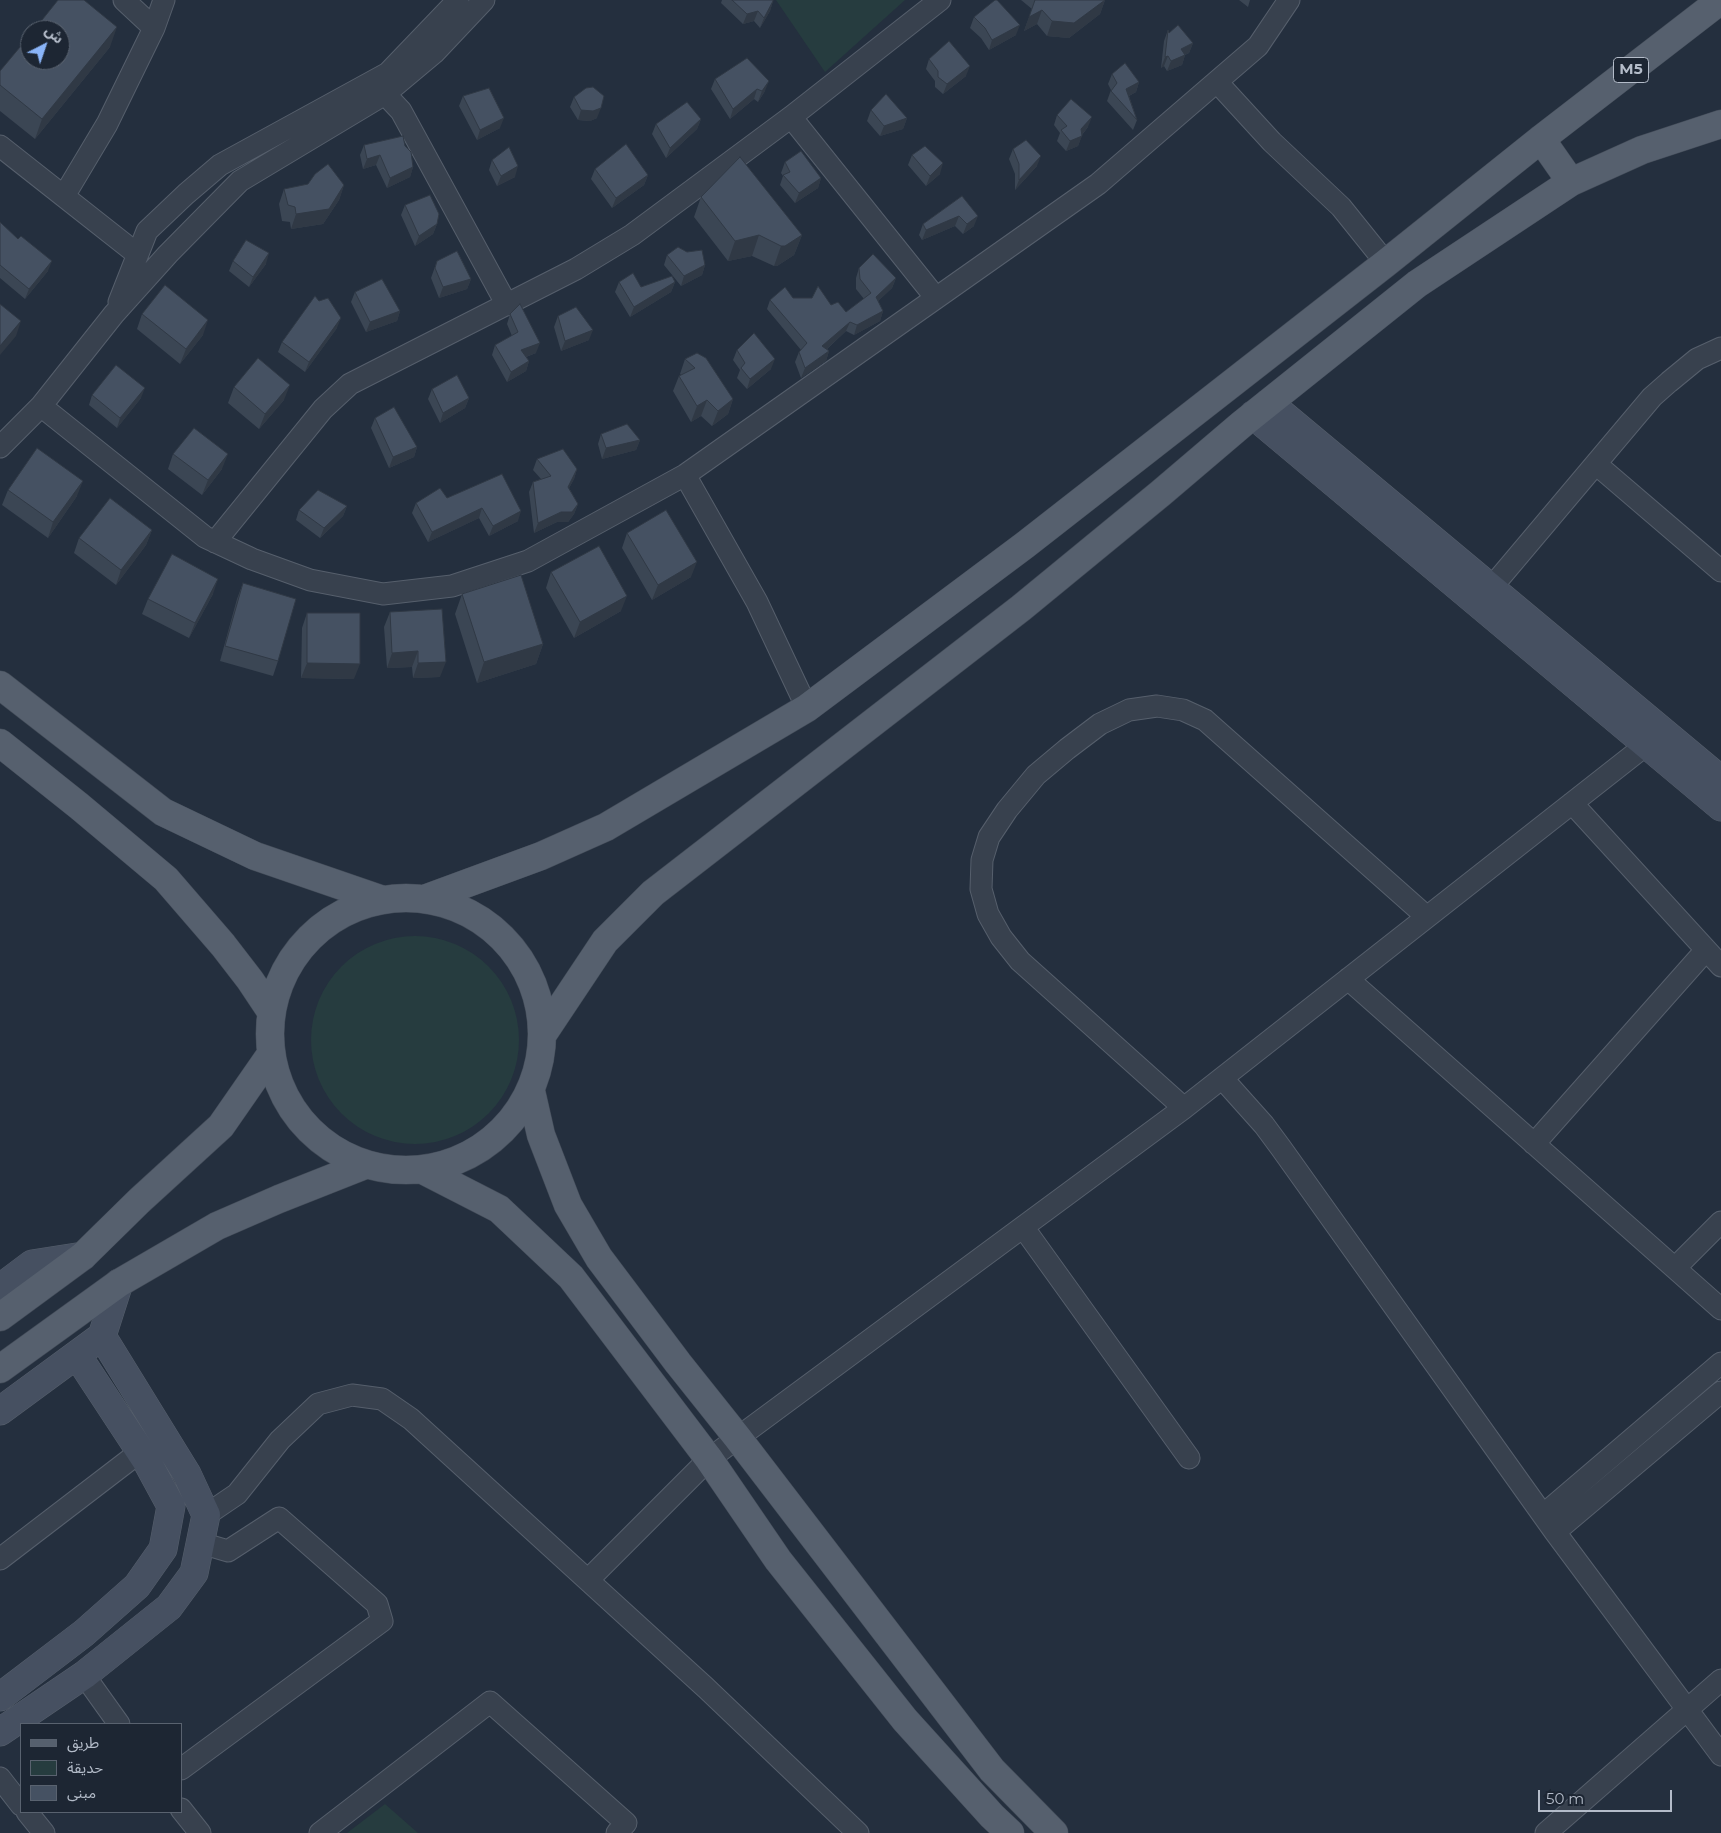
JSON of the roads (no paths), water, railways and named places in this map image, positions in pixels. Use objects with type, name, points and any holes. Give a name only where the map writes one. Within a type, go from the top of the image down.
[{"type":"main road","name":"M5","points":[[1541,139],[1721,0]]},
{"type":"main road","points":[[543,1034],[605,942],[653,893],[1021,608],[1261,409],[1417,284],[1571,182],[1642,150],[1721,124]]},
{"type":"main road","points":[[427,898],[476,916],[512,947],[531,978],[541,1009],[543,1034],[540,1066],[531,1092],[499,1135],[464,1158],[423,1170],[388,1169],[365,1165],[312,1132],[283,1092],[271,1054],[270,1010],[281,978],[308,938],[347,910],[380,899],[427,898],[541,856],[606,827],[807,708],[1025,545],[1386,263],[1541,139],[1571,182]]},
{"type":"main road","points":[[0,685],[163,812],[255,856],[380,899]]},
{"type":"main road","points":[[0,743],[166,879],[250,980],[270,1010]]},
{"type":"main road","points":[[0,1317],[83,1256],[139,1201],[221,1126],[271,1054]]},
{"type":"main road","points":[[531,1092],[541,1135],[568,1205],[599,1258],[678,1364],[737,1437],[992,1770],[1054,1833]]},
{"type":"main road","points":[[0,1369],[119,1283],[217,1226],[365,1165]]},
{"type":"main road","points":[[423,1170],[500,1210],[571,1277],[709,1459],[778,1560],[905,1720],[992,1816],[1010,1833]]},
{"type":"street","points":[[124,0],[154,28]]},
{"type":"street","points":[[64,196],[107,124],[154,28],[164,0]]},
{"type":"street","points":[[114,314],[147,231],[220,165],[388,73],[458,0]]},
{"type":"street","points":[[0,447],[40,406],[114,314],[168,254],[240,181],[385,94],[434,53],[484,0]]},
{"type":"street","points":[[215,542],[324,409],[350,384],[576,269],[632,235],[791,117],[940,0]]},
{"type":"street","points":[[40,406],[205,536],[252,559],[310,580],[383,594],[452,586],[528,561],[685,475],[1098,184],[1258,46],[1289,0]]},
{"type":"street","points":[[1217,82],[1272,142],[1342,207],[1386,263]]},
{"type":"street","points":[[385,94],[401,111],[507,305]]},
{"type":"street","points":[[791,117],[936,298]]},
{"type":"street","points":[[0,146],[137,254]]},
{"type":"street","points":[[1491,588],[1652,397],[1697,359],[1721,348]]},
{"type":"street","points":[[1261,409],[1491,588],[1721,780]]},
{"type":"street","points":[[1261,409],[1646,745],[1721,807]]},
{"type":"street","points":[[1596,464],[1721,571]]},
{"type":"street","points":[[685,475],[757,602],[807,708]]},
{"type":"street","points":[[1184,1108],[1020,961],[1001,937],[988,914],[980,889],[982,860],[989,837],[1006,810],[1036,775],[1067,749],[1100,724],[1129,710],[1157,706],[1183,710],[1205,720],[1427,917]]},
{"type":"street","points":[[588,1580],[709,1459],[1184,1108],[1646,745]]},
{"type":"street","points":[[1572,803],[1721,966]]},
{"type":"street","points":[[1534,1144],[1706,950]]},
{"type":"street","points":[[1348,979],[1721,1309]]},
{"type":"street","points":[[1222,1078],[1264,1125],[1281,1148],[1549,1524],[1721,1755]]},
{"type":"street","points":[[1675,1268],[1721,1222]]},
{"type":"street","points":[[1023,1227],[1189,1458]]},
{"type":"street","points":[[0,1288],[32,1264],[83,1256]]},
{"type":"street","points":[[0,1411],[102,1336],[119,1283]]},
{"type":"street","points":[[0,1732],[84,1675],[168,1607],[194,1573],[206,1515],[187,1474],[102,1336]]},
{"type":"street","points":[[0,1696],[84,1634],[137,1586],[163,1549],[171,1506],[141,1451],[77,1355]]},
{"type":"street","points":[[1549,1524],[1721,1363]]},
{"type":"street","points":[[1549,1524],[1721,1392]]},
{"type":"street","points":[[206,1515],[236,1494],[280,1440],[318,1404],[352,1395],[382,1399],[410,1419],[588,1580],[706,1688],[858,1833]]},
{"type":"street","points":[[0,1559],[141,1451]]},
{"type":"street","points":[[182,1768],[382,1620],[377,1604],[279,1518],[228,1551],[201,1543]]},
{"type":"street","points":[[84,1675],[118,1723]]},
{"type":"street","points":[[1546,1833],[1721,1680]]},
{"type":"street","points":[[320,1833],[490,1702],[626,1823],[617,1833]]},
{"type":"street","points":[[0,1778],[20,1804]]},
{"type":"street","points":[[182,1810],[200,1833]]},
{"type":"street","points":[[28,1813],[44,1833]]}]
